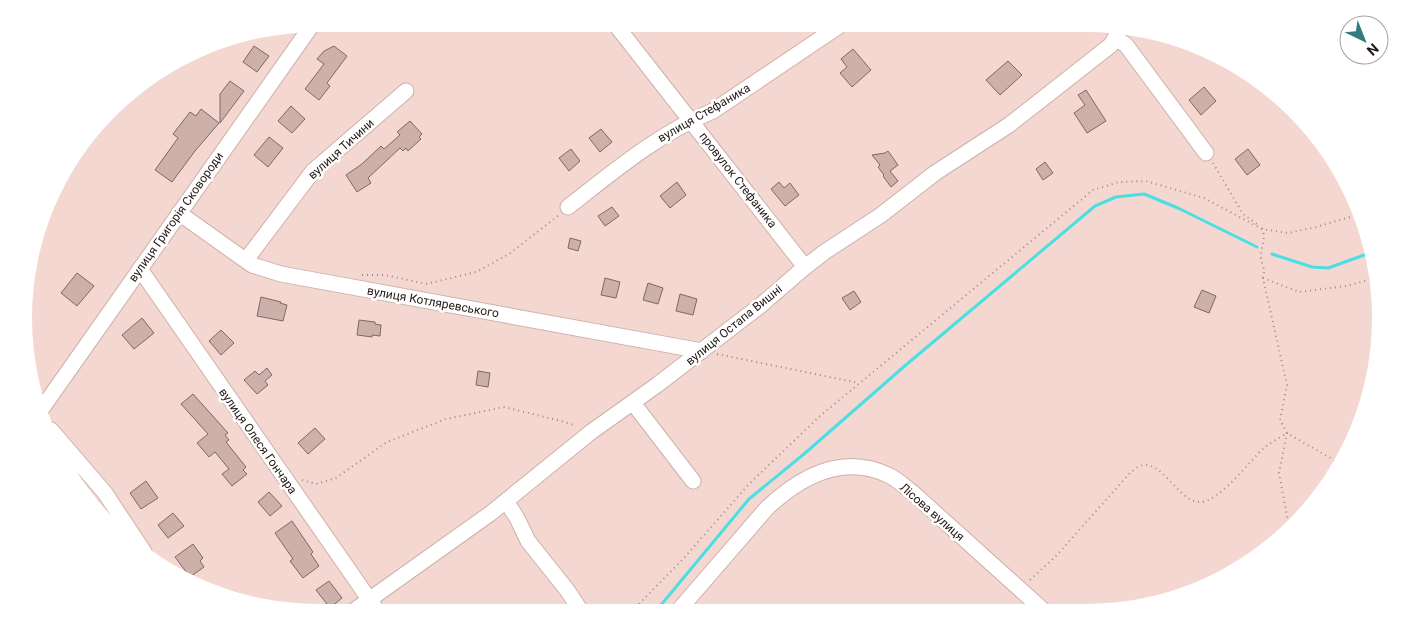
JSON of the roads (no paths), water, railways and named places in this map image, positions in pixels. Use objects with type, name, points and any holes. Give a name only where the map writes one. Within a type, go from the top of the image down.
[{"type":"street","name":"провулок Стефаника","points":[[621,32],[804,266]]},
{"type":"street","name":"вулиця Стефаника","points":[[568,207],[631,157],[691,120],[713,111],[830,32]]},
{"type":"street","name":"вулиця Григорія Сковороди","points":[[46,403],[304,33]]},
{"type":"street","points":[[1117,34],[1206,153]]},
{"type":"street","name":"вулиця Остапа Вишні","points":[[376,604],[591,432],[633,403],[761,305],[804,266],[881,215],[935,173],[1009,125],[1111,45],[1117,34]]},
{"type":"street","name":"вулиця Тичини","points":[[246,260],[313,171],[406,90]]},
{"type":"street","name":"вулиця Котляревського","points":[[179,213],[252,264],[280,274],[702,351]]},
{"type":"street","name":"вулиця Олеся Гончара","points":[[140,270],[372,604]]},
{"type":"street","points":[[633,403],[693,481]]},
{"type":"street","points":[[61,441],[106,493],[134,536]]},
{"type":"street","name":"Лісова вулиця","points":[[684,604],[754,523],[783,493],[805,479],[829,470],[850,466],[870,469],[890,476],[912,492],[1036,604]]},
{"type":"street","points":[[506,501],[528,541],[567,590],[576,604]]},
{"type":"waterway","points":[[662,604],[749,499],[1095,206],[1116,197],[1144,194],[1178,208],[1257,247]]},
{"type":"waterway","points":[[1272,254],[1312,267],[1328,268],[1364,255]]}]
